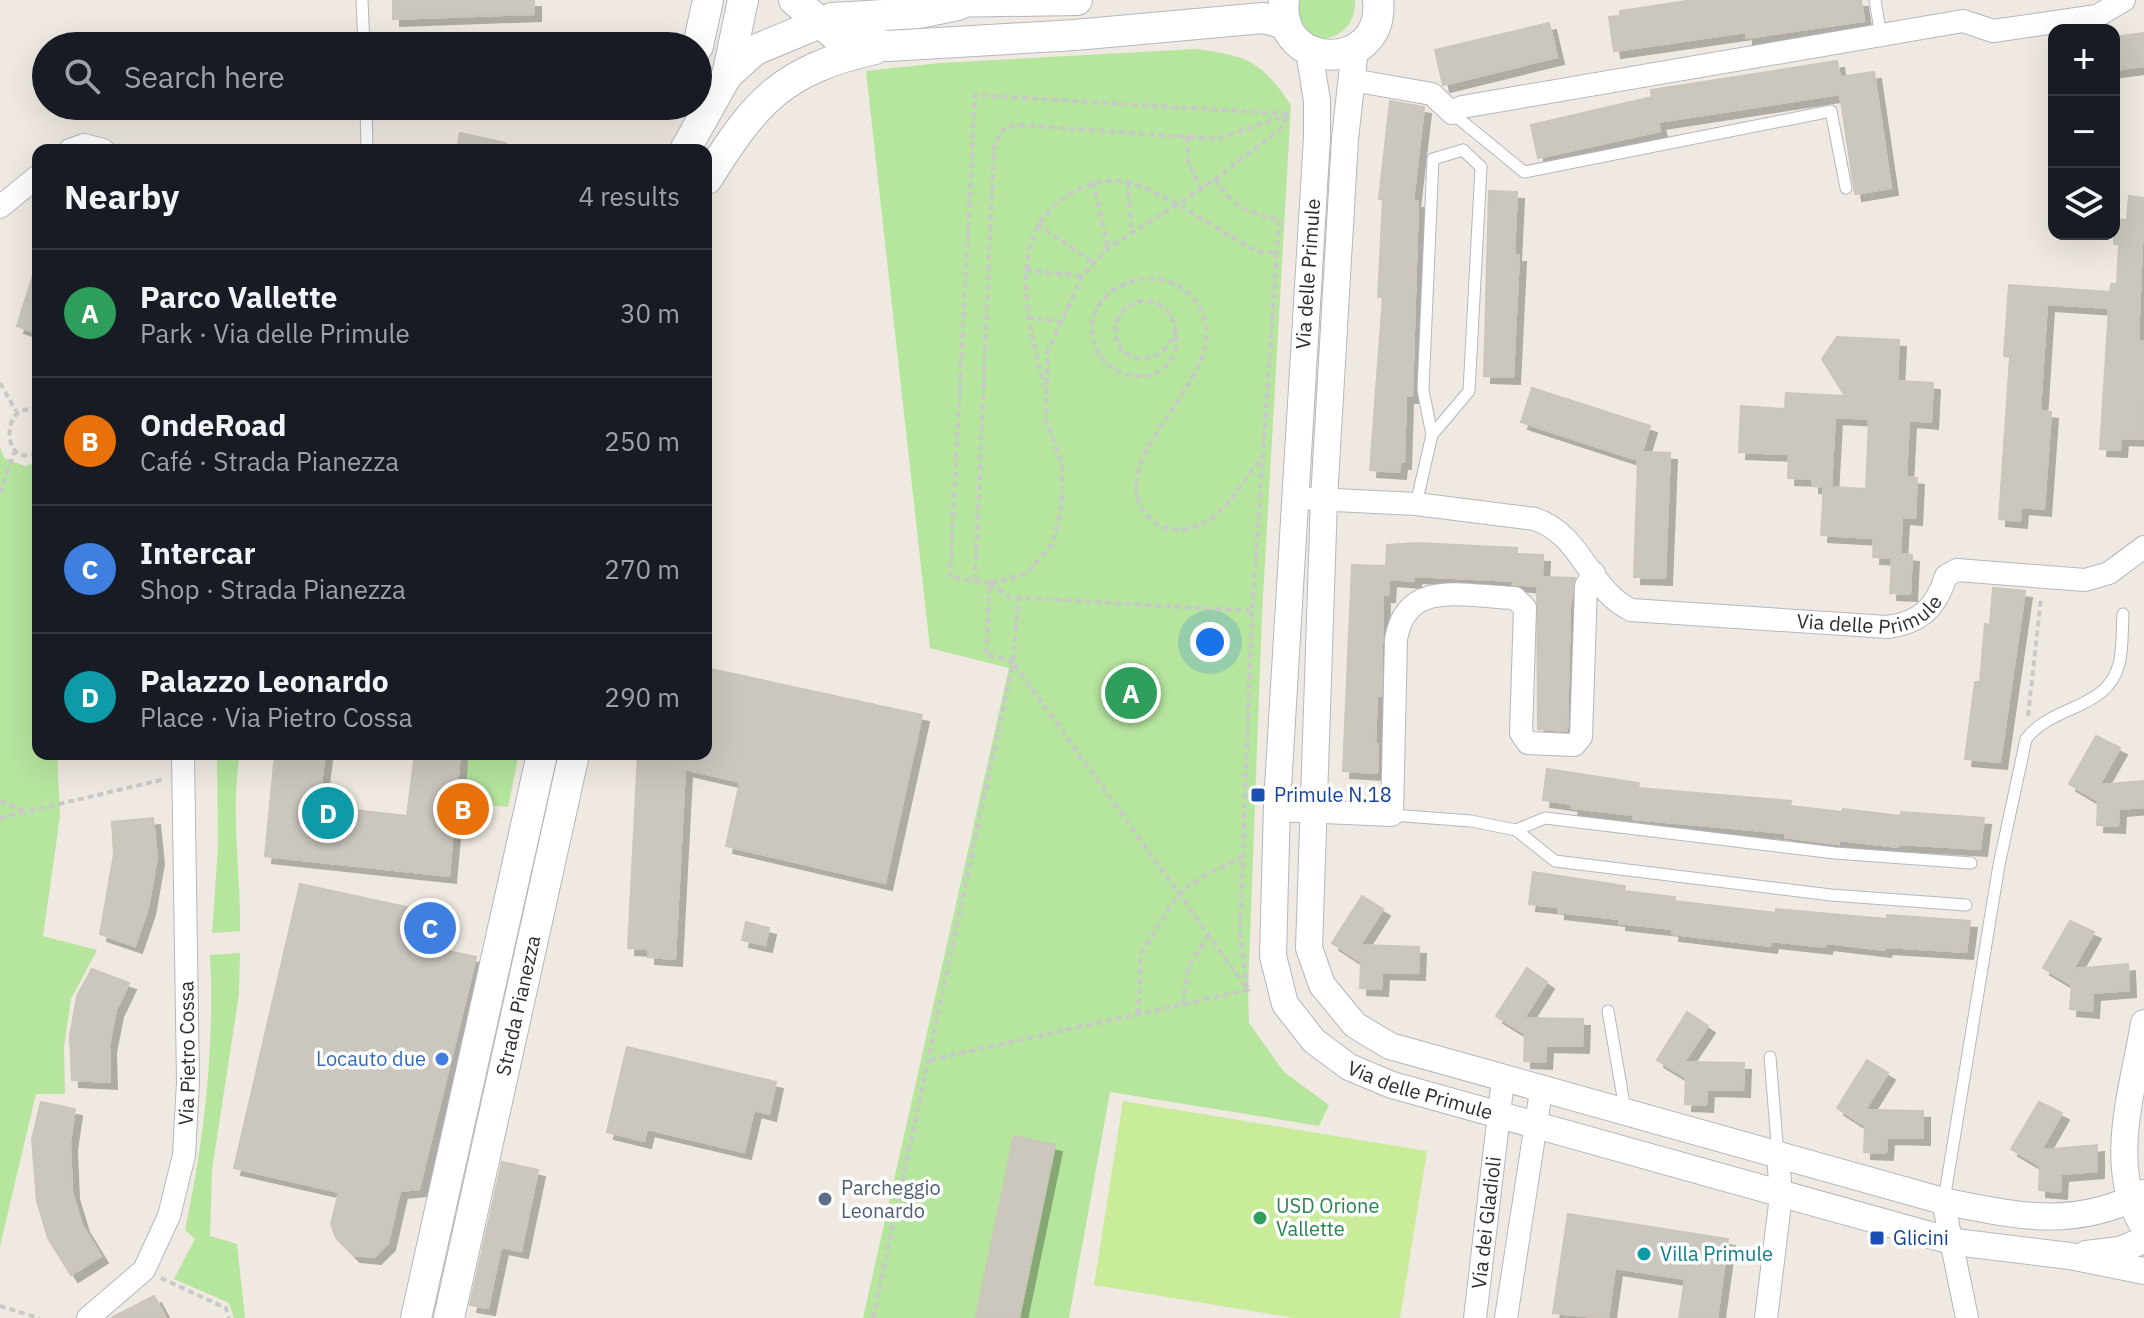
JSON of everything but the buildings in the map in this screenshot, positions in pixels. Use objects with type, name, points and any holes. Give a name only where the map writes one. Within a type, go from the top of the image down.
[{"type":"main road","points":[[701,32],[708,0]]},
{"type":"main road","points":[[712,150],[743,0]]},
{"type":"main road","points":[[794,0],[829,33],[846,40],[888,46]]},
{"type":"main road","points":[[921,0],[958,5]]},
{"type":"main road","points":[[712,102],[727,75],[755,50],[818,22],[919,13],[958,5],[1077,0]]},
{"type":"main road","points":[[712,171],[751,111],[784,85],[821,63],[888,46],[1062,36],[1263,18],[1285,12],[1299,44],[1309,51],[1330,56],[1355,48],[1371,34],[1384,4]]},
{"type":"main road","points":[[676,144],[682,120]]},
{"type":"main road","points":[[688,144],[702,120]]},
{"type":"main road","name":"Strada Pianezza","points":[[416,1318],[541,760]]},
{"type":"main road","name":"Strada Pianezza","points":[[449,1318],[573,760]]},
{"type":"street","points":[[1352,80],[1432,94],[1452,113],[1462,107],[1881,36],[1962,10],[1993,31],[2097,16],[2124,0]]},
{"type":"street","name":"Via delle Primule","points":[[1355,48],[1344,150],[1324,499],[1312,810],[1309,948],[1322,985],[1355,1025],[1390,1046],[1541,1091],[1943,1201],[1995,1212],[2068,1217],[2104,1212],[2137,1196]]},
{"type":"street","name":"Via delle Primule","points":[[1309,51],[1317,101],[1317,137],[1277,810],[1273,956],[1285,1004],[1314,1041],[1349,1067],[1392,1085],[1781,1196],[1955,1242],[2070,1256],[2144,1271]]},
{"type":"street","points":[[0,207],[32,181]]},
{"type":"street","name":"Via delle Primule","points":[[1294,498],[1416,504],[1535,519],[1552,525],[1568,538],[1615,602],[1631,610],[1887,627],[1906,625],[1925,615],[1941,592],[1946,576],[1957,570],[2085,580],[2109,573],[2144,547]]},
{"type":"street","points":[[1277,810],[1392,815],[1396,639],[1400,618],[1411,603],[1426,595],[1515,598],[1525,608],[1521,733],[1528,743],[1574,745],[1581,737],[1586,586],[1594,573]]},
{"type":"street","name":"Via Pietro Cossa","points":[[88,1318],[144,1270],[169,1216],[184,1155],[188,1050],[183,764]]},
{"type":"street","points":[[2144,1023],[2125,1143],[2124,1173],[2137,1196],[2144,1227]]},
{"type":"street","name":"Via dei Gladioli","points":[[1475,1318],[1503,1080]]},
{"type":"street","name":"Via dei Gladioli","points":[[1506,1318],[1541,1091]]},
{"type":"street","points":[[1766,1318],[1781,1196],[1778,1155]]},
{"type":"street","points":[[1943,1201],[1955,1242],[1967,1318]]},
{"type":"street","name":"Via delle Primule","points":[[2070,1256],[2120,1250],[2144,1240]]},
{"type":"street","points":[[430,1253],[463,1258]]},
{"type":"lane","points":[[362,0],[363,32]]},
{"type":"lane","points":[[1875,0],[1881,36]]},
{"type":"lane","points":[[1452,113],[1524,172],[1831,111],[1846,188]]},
{"type":"lane","points":[[366,120],[367,144]]},
{"type":"lane","points":[[1416,504],[1432,435],[1423,390],[1433,159],[1463,150],[1477,133]]},
{"type":"lane","points":[[1432,435],[1469,391],[1481,167],[1463,150]]},
{"type":"lane","points":[[1943,1201],[1999,865],[2026,739],[2036,725],[2051,715],[2090,701],[2111,685],[2119,664],[2123,614]]},
{"type":"lane","points":[[1392,815],[1473,821],[1516,830],[1555,861],[1831,895],[1966,905]]},
{"type":"lane","points":[[1516,830],[1545,818],[1835,853],[1971,863]]},
{"type":"lane","points":[[1608,1011],[1626,1114]]},
{"type":"lane","points":[[1770,1057],[1778,1155]]},
{"type":"path","points":[[975,95],[1291,114],[1279,130],[1215,179],[1108,248],[1082,276],[1048,351],[1044,386],[1046,419],[1062,465],[1062,505],[1053,543],[1026,574],[990,583],[950,577],[975,95]]},
{"type":"path","points":[[975,581],[994,145],[1004,129],[1019,125],[1217,139],[1291,114]]},
{"type":"path","points":[[1187,137],[1188,162],[1201,189]]},
{"type":"path","points":[[1215,179],[1227,196],[1246,212],[1280,220],[1252,611],[1241,858],[1240,933],[1248,990]]},
{"type":"path","points":[[1044,386],[1027,318],[1026,270],[1037,224],[1059,200],[1093,182],[1128,182],[1259,252],[1277,252]]},
{"type":"path","points":[[1093,182],[1108,248]]},
{"type":"path","points":[[1128,182],[1132,234]]},
{"type":"path","points":[[1037,224],[1095,264]]},
{"type":"path","points":[[1026,270],[1082,276]]},
{"type":"path","points":[[1176,329],[1165,350],[1150,359],[1134,359],[1121,350],[1114,336],[1117,319],[1128,306],[1144,301],[1158,304],[1170,313],[1176,329],[1174,356],[1161,371],[1142,378],[1121,373],[1103,361],[1090,336],[1095,311],[1107,293],[1127,281],[1150,277],[1174,283],[1194,300],[1206,329],[1205,355],[1145,452],[1135,479],[1136,503],[1152,521],[1171,530],[1193,529],[1216,515],[1263,455]]},
{"type":"path","points":[[1027,318],[1061,321]]},
{"type":"path","points":[[0,383],[16,411]]},
{"type":"path","points":[[32,410],[16,411],[6,419],[2,431],[4,444],[14,453],[32,455]]},
{"type":"path","points":[[0,493],[14,453]]},
{"type":"path","points":[[2026,739],[2043,577]]},
{"type":"path","points":[[990,583],[1009,597],[1252,611]]},
{"type":"path","points":[[990,583],[986,654],[1013,662],[1248,990]]},
{"type":"path","points":[[873,1318],[1013,662],[1019,597]]},
{"type":"path","points":[[0,818],[183,764]]},
{"type":"path","points":[[0,801],[25,811]]},
{"type":"path","points":[[1138,1014],[1141,954],[1179,893],[1205,875],[1241,858]]},
{"type":"path","points":[[1183,1004],[1188,967],[1209,935]]},
{"type":"path","points":[[929,1060],[1248,990]]},
{"type":"path","points":[[144,1270],[226,1308],[229,1318]]},
{"type":"path","points":[[0,1306],[39,1318]]},
{"type":"green space","points":[[1286,0],[1355,0],[1348,26],[1335,36],[1318,39],[1309,38]]},
{"type":"green space","points":[[1196,49],[1228,54],[1251,63],[1270,78],[1291,105],[1262,615],[1249,1023],[1284,1072],[1329,1105],[1319,1126],[1110,1092],[1069,1318],[863,1318],[1009,668],[930,648],[866,71],[940,63]]},
{"type":"green space","points":[[0,447],[4,458],[25,466],[32,464],[32,760],[57,760],[60,816],[43,936],[97,950],[71,999],[64,1047],[65,1094],[36,1094],[0,1246]]},
{"type":"green space","points":[[217,760],[239,760],[236,820],[240,931],[212,933],[218,847]]},
{"type":"green space","points":[[468,760],[518,760],[508,807],[462,802]]},
{"type":"green space","points":[[240,953],[239,994],[212,1170],[210,1236],[237,1244],[245,1318],[234,1318],[229,1303],[174,1279],[195,1239],[185,1230],[198,1163],[206,1093],[211,1024],[210,955]]},
{"type":"green space","name":"USD Orione Vallette","points":[[1123,1101],[1427,1151],[1400,1318],[1294,1318],[1094,1285]]},
{"type":"place","name":"Parco Vallette","points":[[1131,693]]},
{"type":"place","name":"Primule N.18","points":[[1258,795]]},
{"type":"place","name":"OndeRoad","points":[[463,809]]},
{"type":"place","name":"Palazzo Leonardo","points":[[328,813]]},
{"type":"place","name":"Intercar","points":[[430,928]]},
{"type":"place","name":"Locauto due","points":[[442,1059]]},
{"type":"place","name":"Parcheggio Leonardo","points":[[825,1199]]},
{"type":"place","name":"USD Orione Vallette","points":[[1260,1218]]},
{"type":"place","name":"Glicini","points":[[1877,1238]]},
{"type":"place","name":"Villa Primule","points":[[1644,1254]]}]
